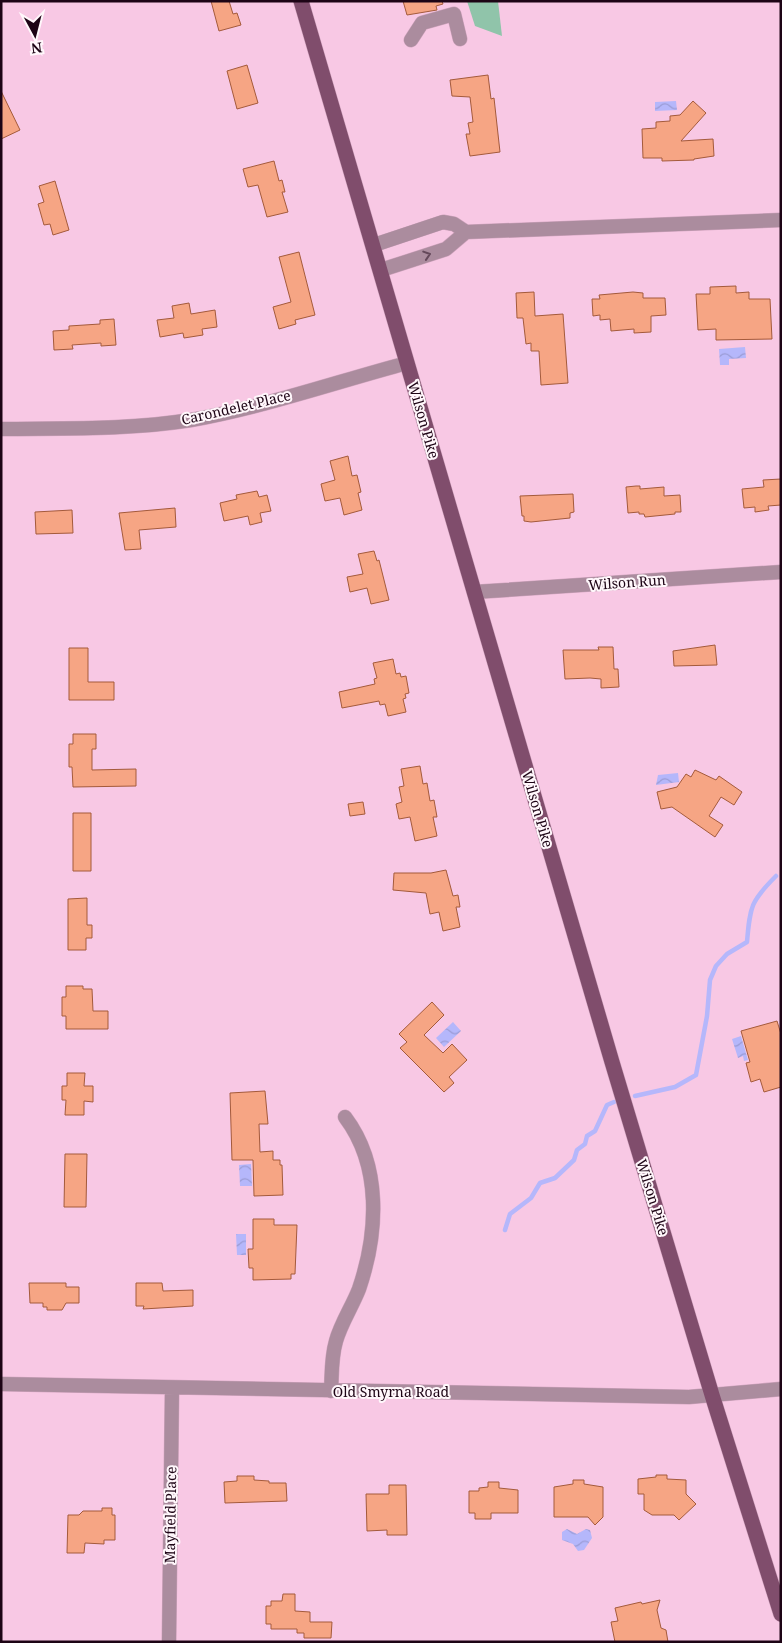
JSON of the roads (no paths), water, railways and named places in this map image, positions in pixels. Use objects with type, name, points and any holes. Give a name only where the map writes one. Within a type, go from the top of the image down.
[{"type":"main road","name":"Wilson Pike","points":[[302,1],[474,592],[712,1395],[781,1614]]},
{"type":"street","points":[[411,40],[422,23],[454,14],[460,39]]},
{"type":"street","points":[[374,245],[443,222],[454,224],[466,232],[781,220]]},
{"type":"street","points":[[381,270],[446,248],[466,232]]},
{"type":"street","name":"Carondelet Place","points":[[1,429],[124,426],[190,420],[236,410],[407,363]]},
{"type":"street","name":"Wilson Run","points":[[474,592],[781,572]]},
{"type":"street","points":[[331,1391],[332,1362],[336,1340],[358,1290],[366,1264],[373,1220],[373,1200],[368,1162],[356,1131],[346,1117]]},
{"type":"street","name":"Old Smyrna Road","points":[[1,1384],[172,1389],[689,1397],[781,1389]]},
{"type":"street","name":"Mayfield Place","points":[[169,1642],[172,1389]]},
{"type":"water","points":[[676,101],[677,110],[655,111],[655,102]]},
{"type":"water","points":[[745,347],[746,358],[729,359],[729,365],[720,365],[719,349]]},
{"type":"water","points":[[678,773],[679,782],[656,785],[658,775]]},
{"type":"water","points":[[453,1022],[461,1031],[444,1047],[436,1038]]},
{"type":"water","points":[[741,1036],[748,1060],[744,1061],[743,1056],[738,1058],[732,1039]]},
{"type":"water","points":[[251,1164],[252,1186],[240,1186],[239,1165]]},
{"type":"water","points":[[236,1234],[246,1234],[246,1255],[237,1255]]},
{"type":"water","points":[[567,1529],[577,1534],[586,1529],[590,1530],[592,1538],[584,1550],[578,1551],[573,1544],[562,1540],[562,1532]]},
{"type":"waterway","points":[[635,1096],[675,1087],[696,1075],[707,1016],[710,980],[716,966],[727,954],[747,942],[749,920],[753,905],[761,892],[776,876]]},
{"type":"waterway","points":[[505,1230],[510,1214],[531,1198],[540,1183],[555,1178],[574,1160],[577,1150],[585,1144],[587,1136],[595,1131],[607,1105],[614,1102]]}]
